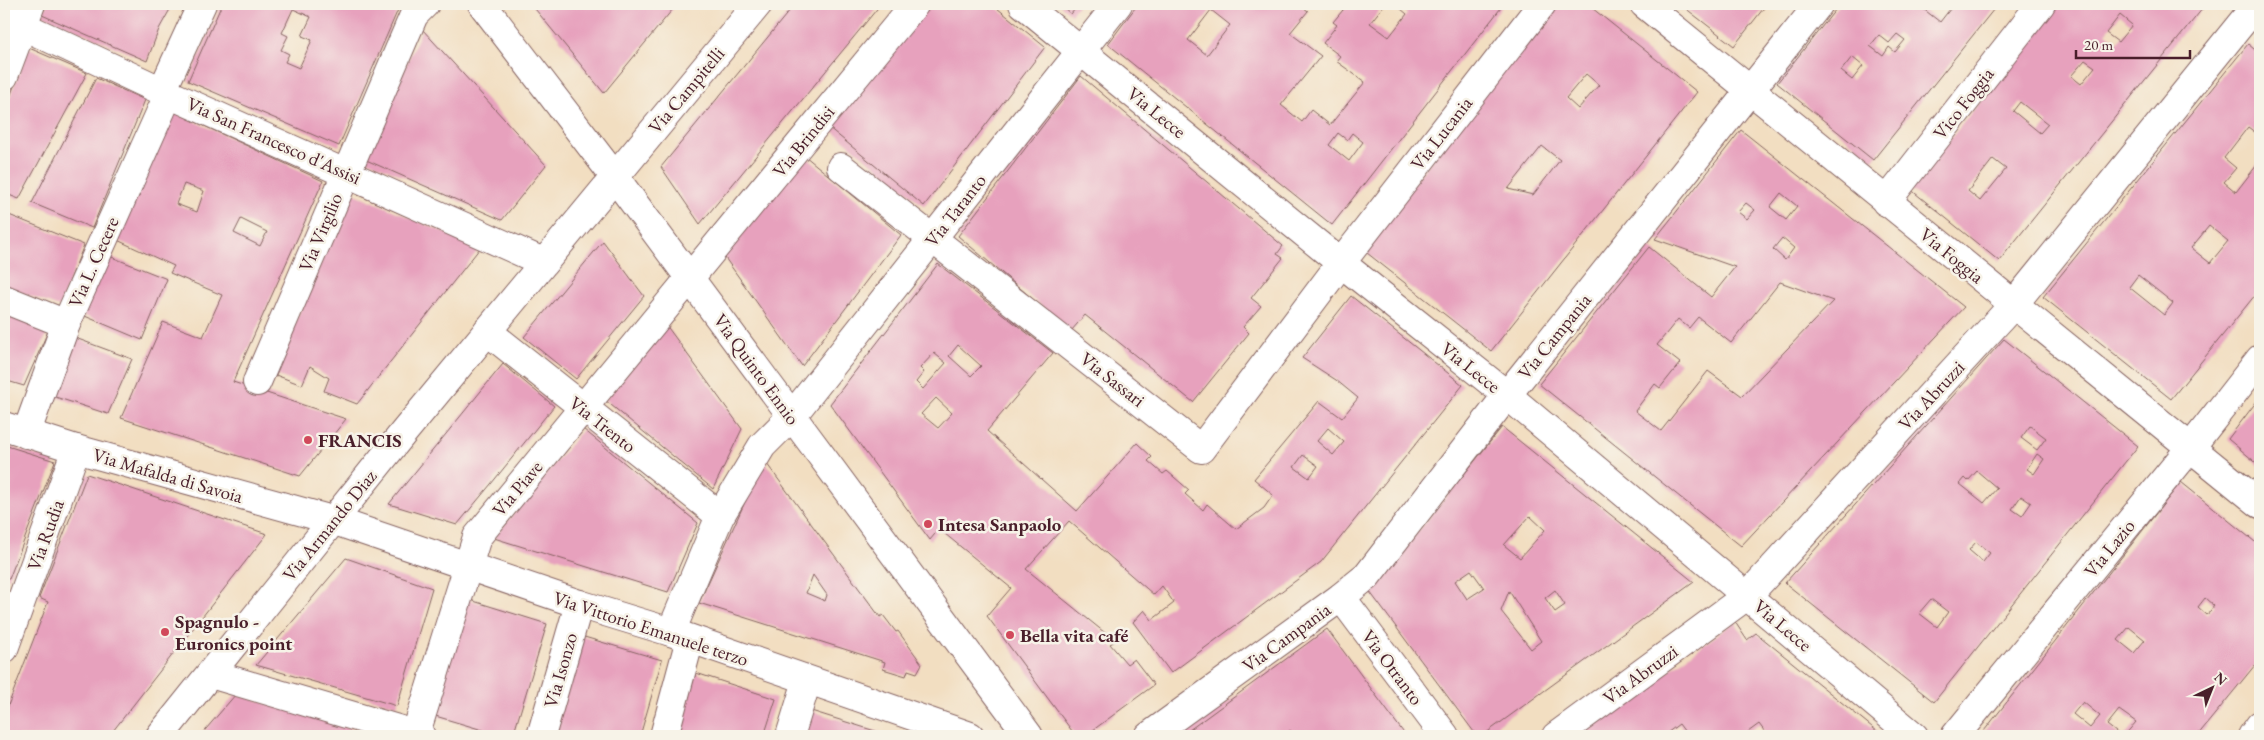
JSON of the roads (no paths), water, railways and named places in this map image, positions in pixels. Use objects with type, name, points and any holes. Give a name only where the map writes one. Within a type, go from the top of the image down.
[{"type":"street","name":"Via L. Cecere","points":[[15,430],[66,324],[202,4]]},
{"type":"street","name":"Via Virgilio","points":[[257,382],[345,172],[414,15],[426,4]]},
{"type":"street","name":"Via Quinto Ennio","points":[[482,4],[691,279],[1028,736]]},
{"type":"street","name":"Via Campitelli","points":[[614,176],[758,4]]},
{"type":"street","name":"Via Brindisi","points":[[691,279],[915,4]]},
{"type":"street","name":"Via Lecce","points":[[1023,4],[1341,263],[1507,395],[1914,736]]},
{"type":"street","name":"Via Taranto","points":[[664,736],[681,635],[720,516],[762,446],[792,416],[1118,4]]},
{"type":"street","name":"Via Lucania","points":[[1341,263],[1542,4]]},
{"type":"street","name":"Via Foggia","points":[[1644,4],[2260,504]]},
{"type":"street","name":"Via Campania","points":[[1149,736],[1341,597],[1367,576],[1507,395],[1819,4]]},
{"type":"street","name":"Vico Foggia","points":[[1886,202],[2041,4]]},
{"type":"street","name":"Via Abruzzi","points":[[1556,736],[1748,595],[2014,304],[2259,4]]},
{"type":"street","name":"Via San Francesco d'Assisi","points":[[19,15],[165,92],[543,262]]},
{"type":"street","points":[[4,76],[19,15]]},
{"type":"street","name":"Via Sassari","points":[[842,167],[1202,449],[1341,263]]},
{"type":"street","name":"Via Armando Diaz","points":[[160,736],[332,520],[614,176]]},
{"type":"street","name":"Via Piave","points":[[417,736],[477,537],[691,279]]},
{"type":"street","points":[[4,299],[66,324]]},
{"type":"street","name":"Via Trento","points":[[487,331],[720,516]]},
{"type":"street","name":"Via Lazio","points":[[1955,736],[2191,447],[2260,359]]},
{"type":"street","name":"Via Mafalda di Savoia","points":[[15,430],[76,449],[332,520]]},
{"type":"street","name":"Via Rudia","points":[[4,649],[12,598],[76,449]]},
{"type":"street","name":"Via Vittorio Emanuele terzo","points":[[332,520],[579,604],[681,635],[807,681],[922,728],[970,736]]},
{"type":"street","name":"Via Otranto","points":[[1341,597],[1445,736]]},
{"type":"street","name":"Via Isonzo","points":[[541,736],[579,604]]},
{"type":"street","points":[[211,674],[417,736]]},
{"type":"street","points":[[790,736],[807,681]]},
{"type":"street","points":[[2252,736],[2260,726]]},
{"type":"place","name":"FRANCIS","points":[[308,440]]},
{"type":"place","name":"Intesa Sanpaolo","points":[[928,524]]},
{"type":"place","name":"Spagnulo - Euronics point","points":[[165,632]]},
{"type":"place","name":"Bella vita café","points":[[1010,635]]}]
